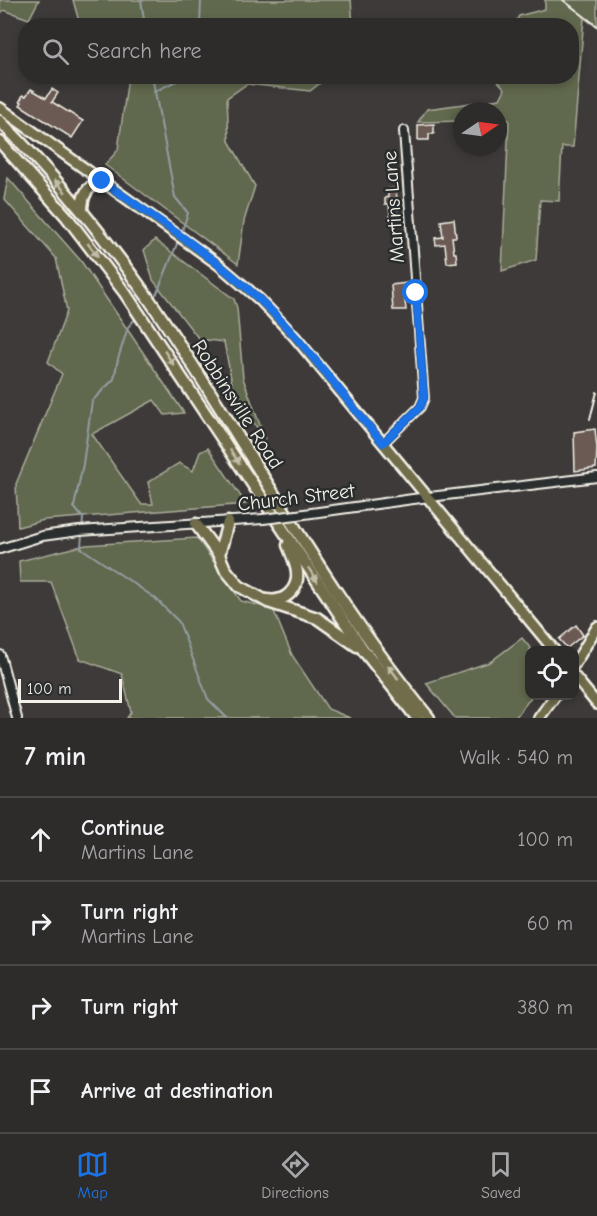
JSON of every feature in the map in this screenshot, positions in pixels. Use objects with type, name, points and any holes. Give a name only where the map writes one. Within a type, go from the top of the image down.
[{"type":"highway","name":"Robbinsville Road","points":[[2,113],[82,211],[146,295],[358,625],[429,718]]},
{"type":"highway","name":"Robbinsville Road","points":[[0,142],[66,216],[136,308],[364,651],[417,718]]},
{"type":"highway","points":[[82,211],[82,199],[86,190],[102,181]]},
{"type":"highway","points":[[219,555],[228,522]]},
{"type":"highway","points":[[196,524],[219,555],[231,578],[249,592],[282,608],[317,618],[364,651]]},
{"type":"highway","points":[[258,597],[270,600],[282,599],[291,593],[295,586],[297,573],[281,526]]},
{"type":"main road","points":[[2,113],[188,242],[242,284],[281,321],[550,646]]},
{"type":"main road","points":[[579,657],[597,627]]},
{"type":"main road","points":[[579,682],[597,704]]},
{"type":"main road","points":[[538,718],[552,700]]},
{"type":"street","name":"Martins Lane","points":[[383,443],[420,407],[424,398],[404,131]]},
{"type":"street","name":"Church Street","points":[[0,549],[60,533],[262,519],[597,477]]},
{"type":"street","points":[[0,655],[17,718]]},
{"type":"green space","points":[[0,0],[39,0],[30,18],[4,10],[0,14]]},
{"type":"green space","points":[[73,0],[351,0],[352,18],[78,18]]},
{"type":"green space","points":[[545,0],[597,0],[597,27],[584,18],[579,77],[579,18],[518,18],[545,9]]},
{"type":"green space","points":[[127,84],[247,84],[227,98],[229,141],[255,186],[244,221],[238,264],[105,165],[118,150]]},
{"type":"green space","points":[[247,84],[319,84],[310,91]]},
{"type":"green space","points":[[500,84],[578,84],[573,147],[562,147],[559,201],[540,200],[536,260],[502,271],[509,120],[507,120],[507,102],[478,102],[500,99],[505,89]]},
{"type":"green space","points":[[453,105],[453,121],[418,122],[427,109]]},
{"type":"green space","points":[[8,178],[81,261],[184,413],[165,415],[154,400],[92,434],[141,504],[153,504],[148,482],[179,463],[193,471],[200,452],[208,448],[246,504],[44,520],[18,527],[16,484],[62,374],[48,362],[67,311],[56,258],[4,199]]},
{"type":"green space","points":[[155,240],[234,299],[237,308],[243,378],[265,439],[234,394],[224,342],[199,339],[153,280],[144,250]]},
{"type":"green space","points":[[197,538],[241,601],[273,609],[292,655],[328,709],[350,718],[127,718],[131,712],[122,674],[80,659],[51,582],[20,582],[19,561],[86,545]]},
{"type":"green space","points":[[522,638],[529,646],[525,646],[525,700],[529,700],[515,718],[455,718],[426,683],[490,662]]},
{"type":"building","points":[[31,89],[46,98],[52,89],[58,93],[52,102],[83,121],[72,138],[20,105],[23,95],[26,96]]},
{"type":"building","points":[[434,124],[434,134],[429,134],[429,140],[418,140],[418,125]]},
{"type":"building","points":[[396,188],[399,224],[391,225],[389,204],[385,204],[385,198],[388,197],[388,189]]},
{"type":"building","points":[[454,219],[456,237],[452,237],[457,262],[447,263],[445,244],[436,245],[435,238],[443,237],[441,221]]},
{"type":"building","points":[[407,283],[407,292],[404,292],[406,310],[393,310],[391,285]]},
{"type":"building","points":[[595,429],[596,468],[575,471],[574,432]]},
{"type":"building","points":[[576,625],[583,635],[569,646],[565,646],[559,639]]},
{"type":"waterway","points":[[141,0],[144,18]]},
{"type":"waterway","points":[[200,18],[201,0]]},
{"type":"waterway","points":[[154,84],[175,197],[188,213],[181,234]]},
{"type":"waterway","points":[[154,92],[170,84]]},
{"type":"waterway","points":[[152,299],[157,293],[179,239]]},
{"type":"waterway","points":[[137,317],[128,327],[114,379],[92,401],[74,507],[83,518],[81,548],[155,598],[179,622],[208,699],[227,718]]},
{"type":"railway","points":[[563,0],[597,26]]},
{"type":"railway","points":[[590,419],[597,392]]},
{"type":"route","points":[[102,181],[218,264],[260,300],[295,337],[383,443],[423,403],[416,293]]}]
